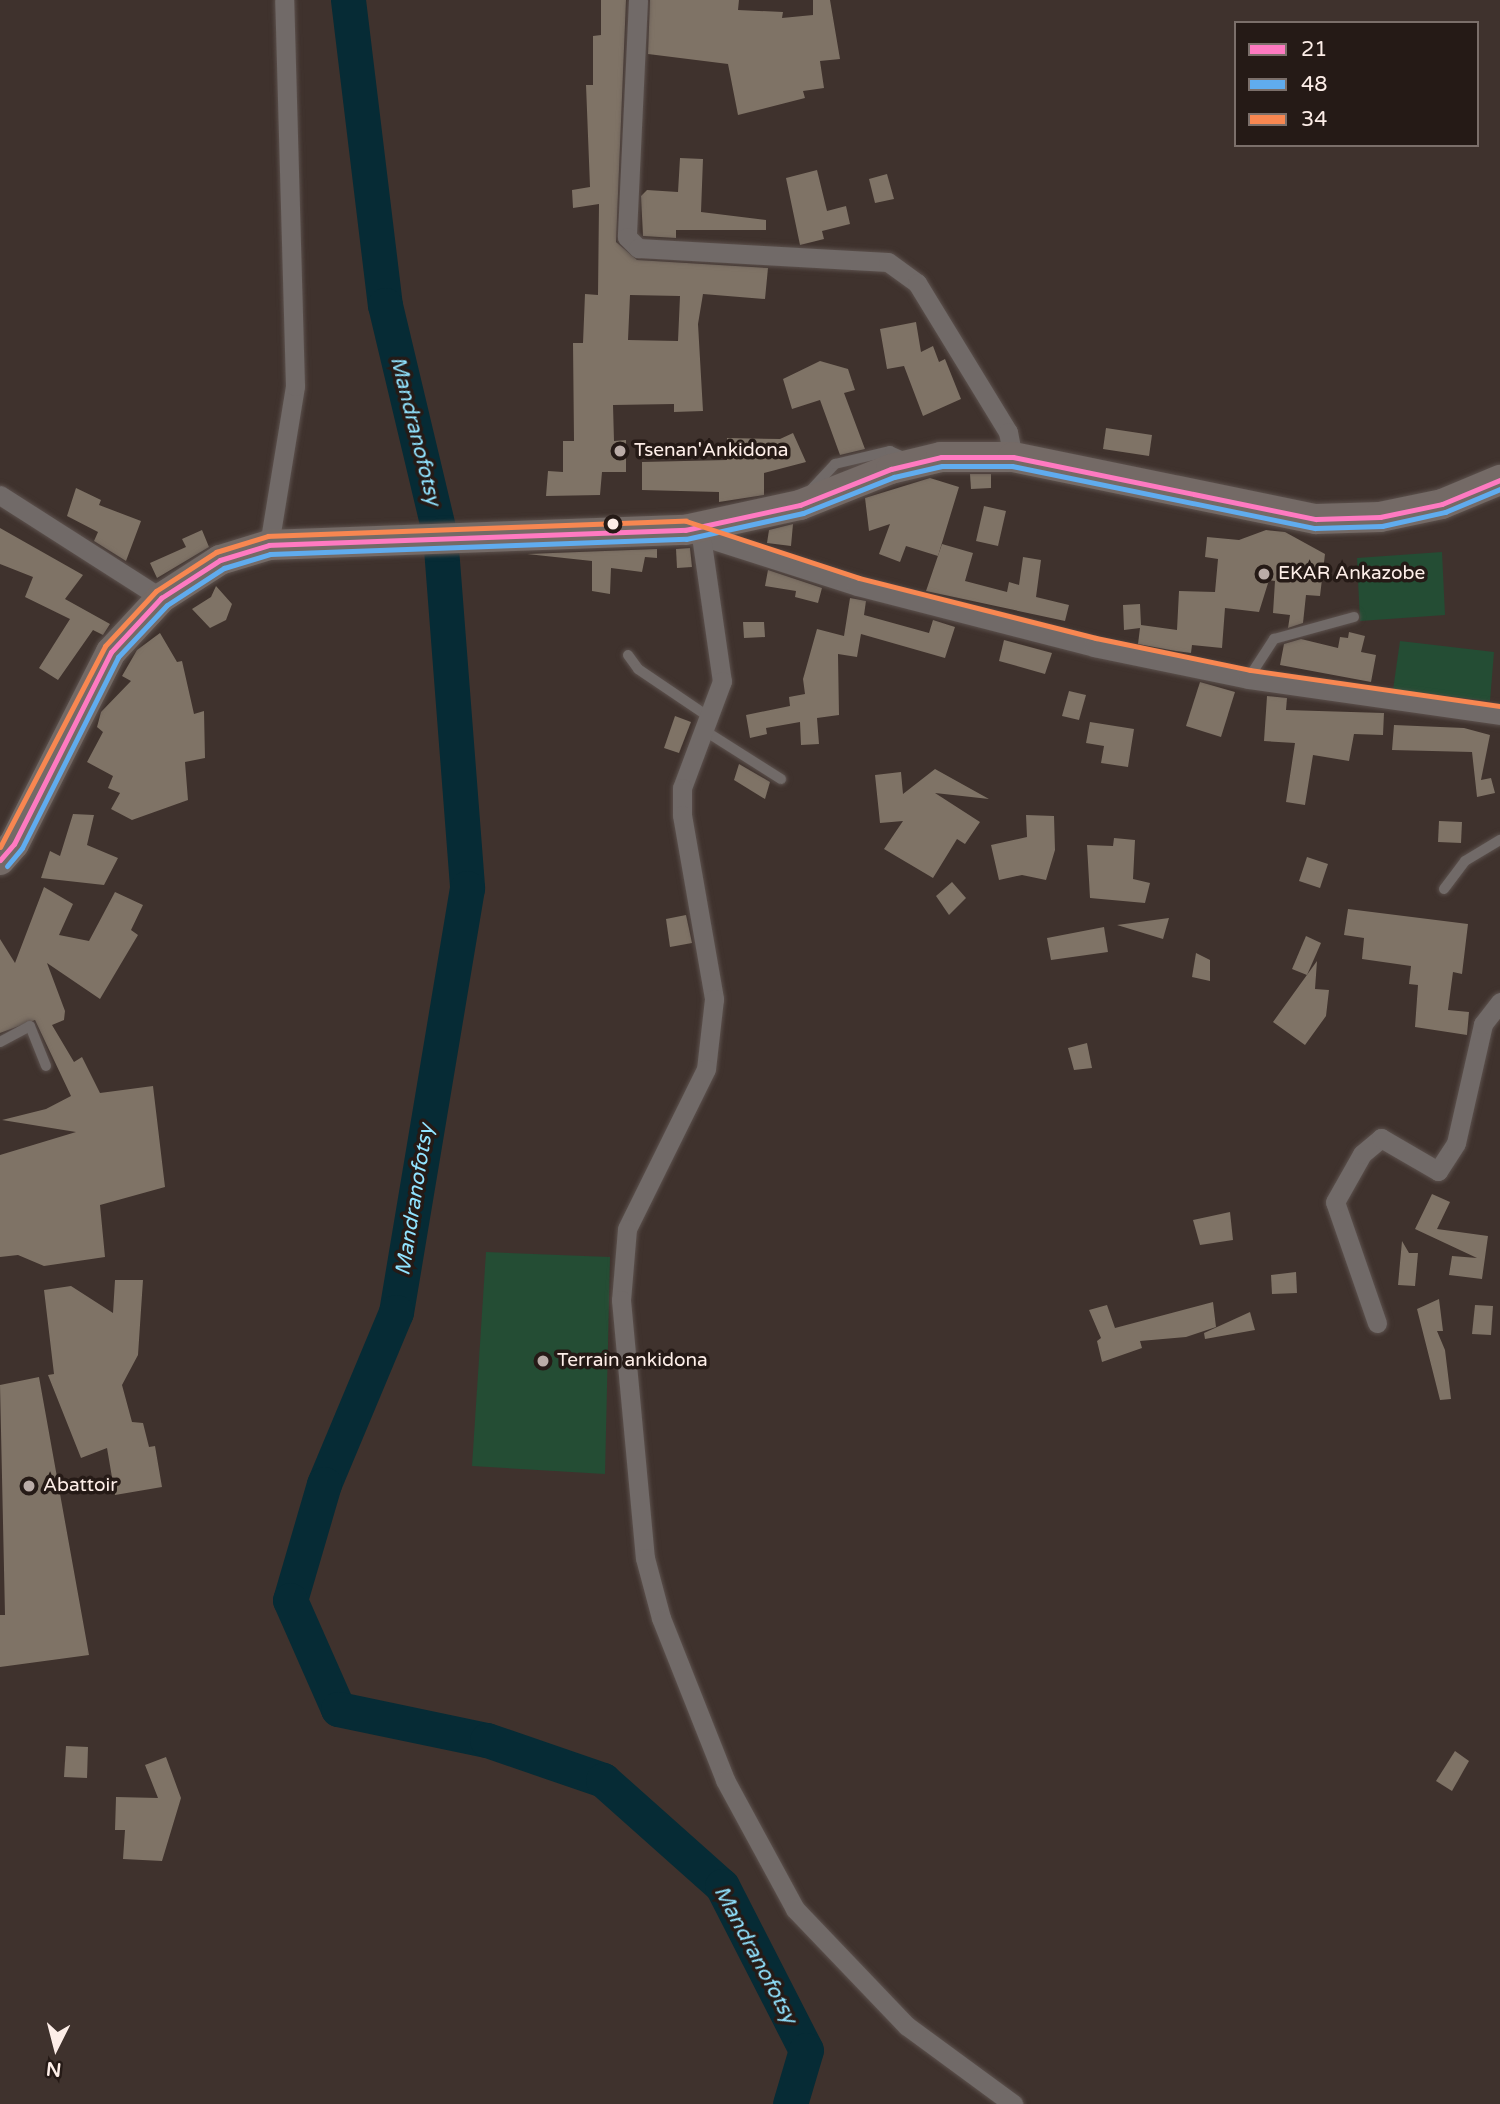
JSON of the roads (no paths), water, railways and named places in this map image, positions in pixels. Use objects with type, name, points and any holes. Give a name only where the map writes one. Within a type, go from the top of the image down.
[{"type":"main road","points":[[0,860],[14,844],[111,652],[160,598],[220,560],[269,545],[440,535],[693,533],[800,505],[916,463],[941,457],[1013,457],[1316,519],[1380,517],[1442,504],[1500,480]]},
{"type":"street","points":[[269,545],[295,386],[284,0]]},
{"type":"street","points":[[638,0],[627,237],[638,248],[888,262],[917,284],[1008,432],[1013,457]]},
{"type":"street","points":[[0,495],[160,598]]},
{"type":"street","points":[[1013,2104],[906,2025],[795,1909],[725,1780],[661,1618],[645,1558],[621,1300],[627,1229],[706,1069],[715,999],[700,942],[682,815],[682,788],[722,681],[693,533],[856,586],[1094,647],[1248,679],[1500,715]]},
{"type":"street","points":[[1377,1324],[1335,1202],[1362,1154],[1381,1138],[1438,1171],[1456,1143],[1483,1024],[1500,1002]]},
{"type":"lane","points":[[1248,679],[1274,639],[1354,617]]},
{"type":"lane","points":[[628,655],[638,669],[781,779]]},
{"type":"lane","points":[[1444,889],[1465,861],[1500,840]]},
{"type":"lane","points":[[0,1042],[30,1026],[46,1066]]},
{"type":"waterway","name":"Mandranofotsy","points":[[348,0],[385,305],[440,535],[467,888],[396,1312],[324,1484],[290,1600],[338,1709],[487,1740],[603,1780],[722,1886],[806,2050],[790,2104]]},
{"type":"place","name":"Tsenan'Ankidona","points":[[620,451]]},
{"type":"place","name":"EKAR Ankazobe","points":[[1264,574]]},
{"type":"place","name":"Terrain ankidona","points":[[543,1361]]},
{"type":"place","name":"Abattoir","points":[[29,1486]]}]
